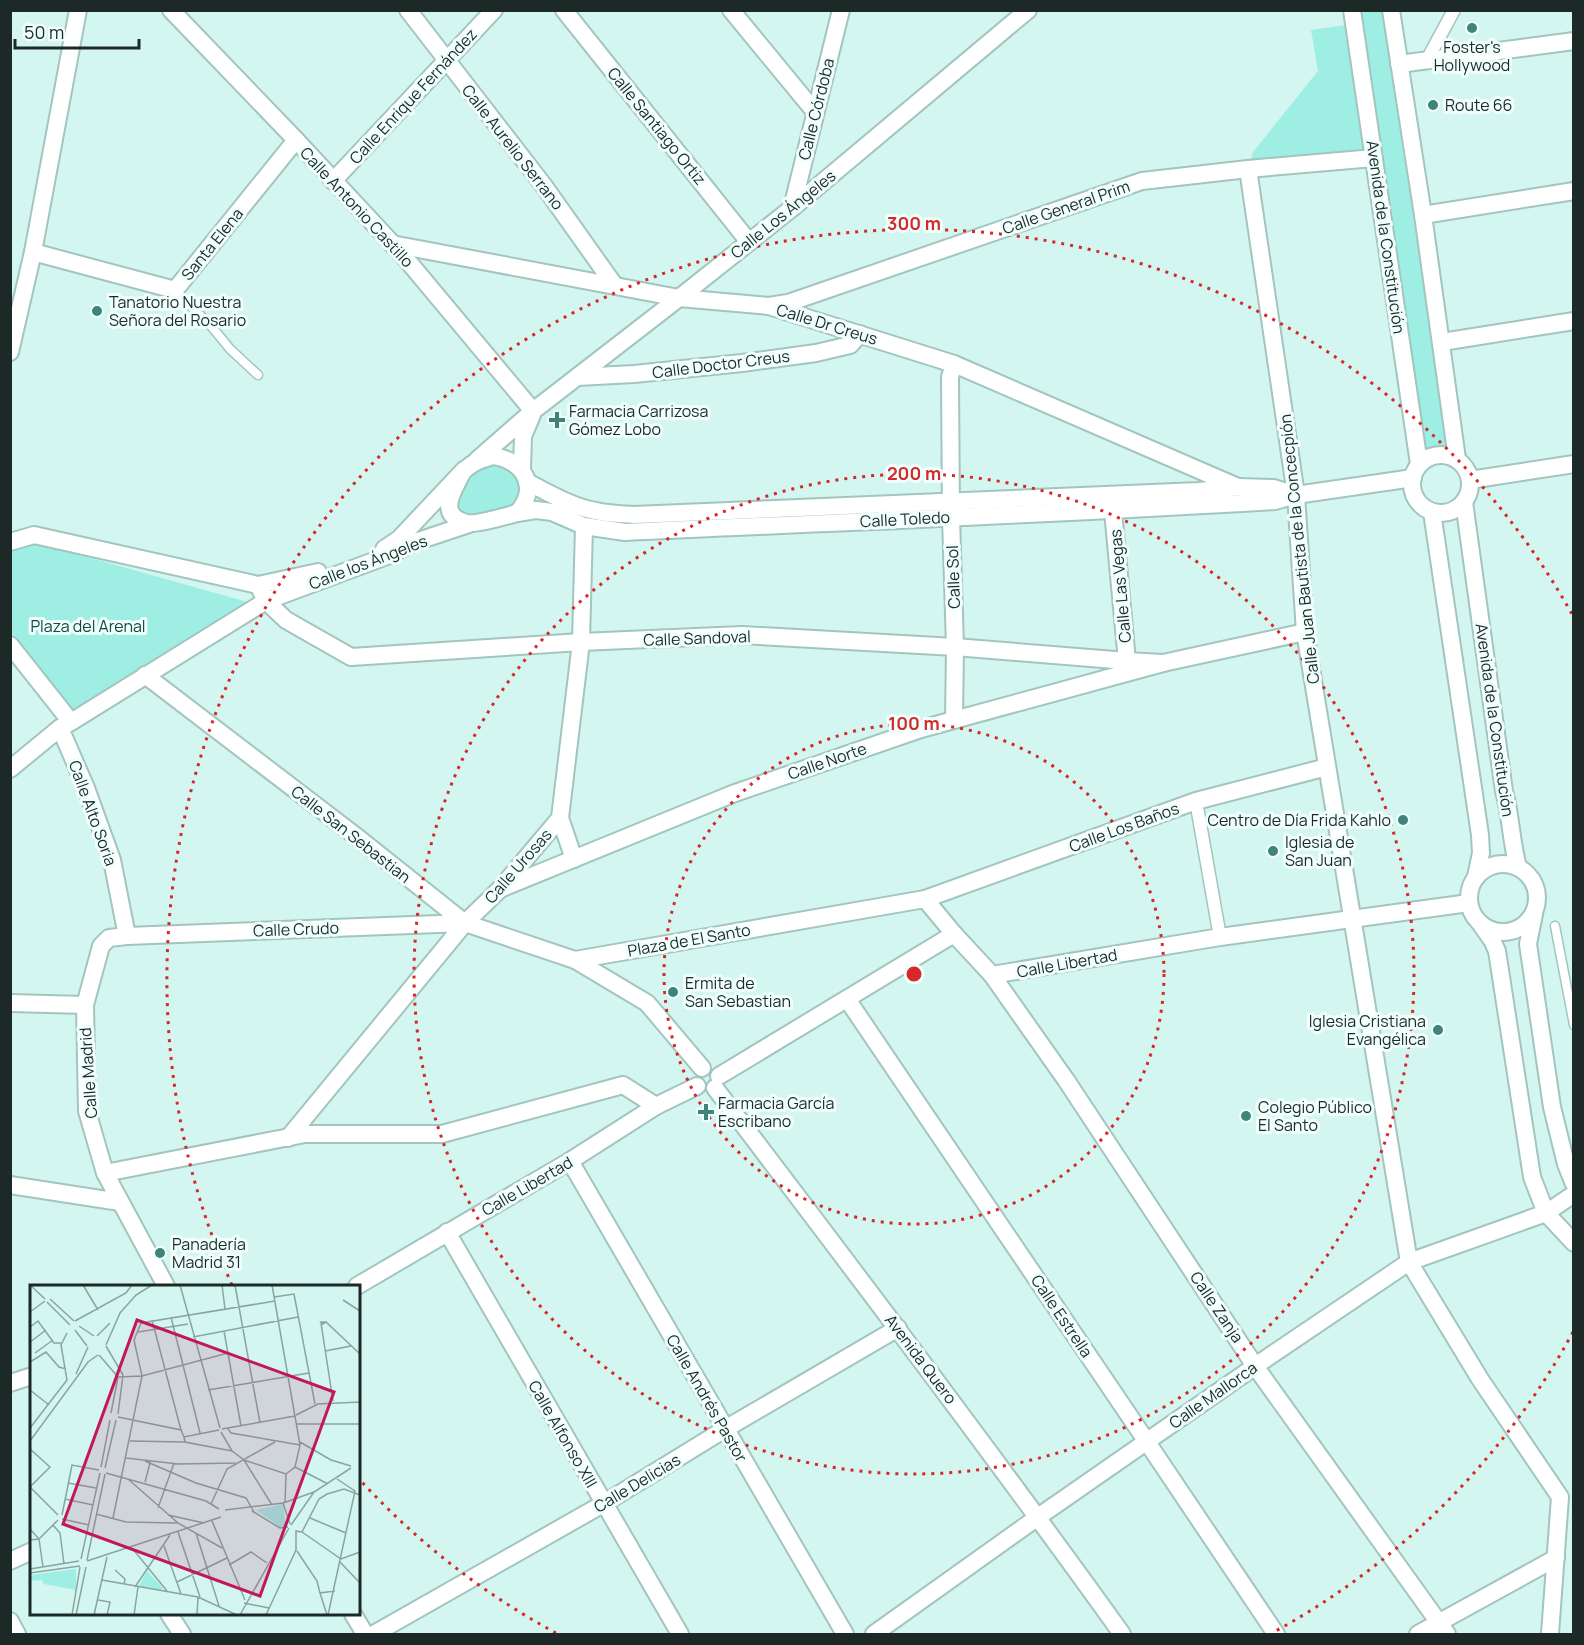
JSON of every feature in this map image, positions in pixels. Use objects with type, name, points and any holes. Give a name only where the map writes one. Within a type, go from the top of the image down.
[{"type":"street","points":[[10,352],[33,252],[78,10]]},
{"type":"street","name":"Calle Antonio Castillo","points":[[171,10],[392,244],[533,411]]},
{"type":"street","name":"Calle Aurelio Serrano","points":[[408,10],[544,186],[615,286]]},
{"type":"street","name":"Calle Enrique Fernández","points":[[333,181],[494,10]]},
{"type":"street","name":"Calle Santiago Ortiz","points":[[564,10],[749,242]]},
{"type":"street","points":[[731,10],[815,112]]},
{"type":"street","name":"Calle Córdoba","points":[[792,208],[841,10]]},
{"type":"street","name":"Calle Los Ángeles","points":[[258,585],[332,569],[381,552],[399,538],[471,465],[533,411],[792,208],[1028,10]]},
{"type":"street","name":"Avenida de la Constitución","points":[[1352,10],[1416,471]]},
{"type":"street","points":[[1391,10],[1442,342],[1457,459]]},
{"type":"street","points":[[1427,60],[1454,10]]},
{"type":"street","points":[[1399,64],[1574,41]]},
{"type":"street","name":"Santa Elena","points":[[33,252],[175,290],[296,140]]},
{"type":"street","name":"Calle General Prim","points":[[769,306],[788,303],[1142,181],[1374,158]]},
{"type":"street","name":"Calle Juan Bautista de la Concecpión","points":[[1248,169],[1296,495],[1305,632],[1409,1262],[1480,1379],[1560,1497],[1550,1635]]},
{"type":"street","points":[[1423,214],[1574,191]]},
{"type":"street","name":"Calle Dr Creus","points":[[392,244],[679,298],[769,306],[954,364],[1238,487]]},
{"type":"street","points":[[1442,342],[1574,321]]},
{"type":"street","name":"Calle Doctor Creus","points":[[577,377],[645,373],[816,353],[850,345],[860,334]]},
{"type":"street","name":"Calle Sol","points":[[954,364],[950,377],[955,647],[954,720]]},
{"type":"street","points":[[524,475],[511,461],[499,457],[493,456],[471,465],[449,498],[448,505],[451,514],[457,520],[470,524],[517,513],[522,508],[527,498],[523,436],[533,411]]},
{"type":"street","points":[[1441,454],[1457,459],[1468,472],[1470,480],[1468,495],[1458,508],[1450,512],[1432,512],[1417,500],[1413,492],[1416,471],[1425,459],[1441,454]]},
{"type":"street","points":[[1470,480],[1574,464]]},
{"type":"street","name":"Calle Toledo","points":[[524,475],[555,496],[582,507],[595,511],[634,515],[951,509],[1113,511],[1275,501],[1416,471]]},
{"type":"street","name":"Calle Toledo","points":[[517,513],[536,510],[552,512],[584,526],[625,532],[1238,487],[1274,488],[1296,495]]},
{"type":"street","name":"Avenida de la Constitución","points":[[1464,502],[1504,791],[1510,812],[1518,867]]},
{"type":"street","name":"Calle Las Vegas","points":[[1113,511],[1127,661]]},
{"type":"street","name":"Avenida de la Constitución","points":[[1432,512],[1480,835],[1481,853],[1476,877]]},
{"type":"street","name":"Calle los Ángeles","points":[[266,601],[387,556],[415,542],[470,524]]},
{"type":"street","name":"Calle Urosas","points":[[288,1138],[465,923],[500,889],[560,818],[581,642],[584,526]]},
{"type":"street","points":[[10,542],[34,535],[258,585]]},
{"type":"street","name":"Calle Sandoval","points":[[258,585],[266,601],[286,620],[351,657],[581,642],[742,635],[955,647],[1163,663]]},
{"type":"street","points":[[10,769],[66,725],[266,601]]},
{"type":"street","name":"Calle Norte","points":[[500,889],[735,793],[921,729],[1163,663],[1305,632]]},
{"type":"street","points":[[10,645],[66,725]]},
{"type":"street","name":"Calle San Sebastian","points":[[145,675],[357,837],[465,923],[575,960]]},
{"type":"street","name":"Calle Alto Soria","points":[[66,725],[112,860],[127,936]]},
{"type":"street","name":"Calle Los Baños","points":[[925,898],[1196,801],[1327,767]]},
{"type":"street","points":[[1196,801],[1220,937]]},
{"type":"street","points":[[560,818],[574,859]]},
{"type":"street","points":[[1574,1184],[1566,1164],[1550,1095],[1528,944],[1538,892],[1527,873],[1518,867],[1509,864],[1491,866],[1476,877],[1471,885],[1469,903],[1472,912],[1497,951],[1532,1177],[1546,1213],[1574,1242]]},
{"type":"street","points":[[925,898],[992,975]]},
{"type":"street","name":"Plaza de El Santo","points":[[575,960],[925,898]]},
{"type":"street","name":"Calle Libertad","points":[[992,975],[1220,937],[1469,903]]},
{"type":"street","points":[[1482,926],[1491,931],[1511,932],[1521,928],[1534,914]]},
{"type":"street","name":"Calle Crudo","points":[[127,936],[465,923]]},
{"type":"street","points":[[717,1082],[713,1068],[706,1066],[698,1071],[695,1077],[698,1086],[706,1091],[847,999],[954,934]]},
{"type":"street","name":"Calle Madrid","points":[[127,936],[109,938],[101,946],[85,1005],[87,1111],[105,1173],[165,1285]]},
{"type":"street","points":[[575,960],[647,1003],[702,1068]]},
{"type":"street","name":"Calle Zanja","points":[[992,975],[1066,1080],[1255,1366],[1443,1629]]},
{"type":"street","name":"Calle Estrella","points":[[847,999],[1276,1635]]},
{"type":"street","points":[[10,1002],[85,1005]]},
{"type":"street","name":"Avenida Quero","points":[[717,1082],[1038,1517],[1122,1635]]},
{"type":"street","points":[[105,1173],[305,1134],[442,1134],[623,1085],[656,1106]]},
{"type":"street","name":"Calle Libertad","points":[[360,1285],[570,1161],[656,1106],[698,1086]]},
{"type":"street","name":"Calle Andrés Pastor","points":[[570,1161],[844,1635]]},
{"type":"street","points":[[10,1185],[120,1202]]},
{"type":"street","name":"Calle Mallorca","points":[[874,1635],[1038,1517],[1409,1262],[1546,1213],[1574,1194]]},
{"type":"street","name":"Calle Alfonso XIII","points":[[447,1233],[681,1635]]},
{"type":"street","name":"Calle Delicias","points":[[374,1635],[603,1504],[725,1429],[898,1328]]},
{"type":"street","points":[[10,1383],[30,1377]]},
{"type":"street","points":[[10,1561],[30,1552]]},
{"type":"street","points":[[1418,1635],[1443,1629],[1556,1558]]},
{"type":"street","points":[[170,1615],[182,1635]]},
{"type":"street","points":[[354,1615],[366,1635]]},
{"type":"street","points":[[10,1621],[17,1635]]},
{"type":"lane","points":[[175,290],[212,327],[230,349],[258,375]]},
{"type":"lane","points":[[1555,926],[1574,1025]]},
{"type":"green space","points":[[1361,11],[1382,11],[1448,447],[1439,445],[1426,452]]},
{"type":"green space","points":[[1354,24],[1374,158],[1248,169],[1253,152],[1318,71],[1311,30]]},
{"type":"green space","points":[[495,463],[512,472],[517,479],[519,486],[515,501],[494,514],[480,515],[461,512],[457,504],[459,493],[472,472]]},
{"type":"green space","name":"Plaza del Arenal","points":[[34,542],[251,603],[71,713],[11,633],[11,550]]},
{"type":"place","name":"Foster's Hollywood","points":[[1472,28]]},
{"type":"place","name":"Route 66","points":[[1433,105]]},
{"type":"place","name":"Tanatorio Nuestra Señora del Rosario","points":[[97,311]]},
{"type":"place","name":"Farmacia Carrizosa Gómez Lobo","points":[[557,420]]},
{"type":"place","name":"Centro de Día Frida Kahlo","points":[[1403,820]]},
{"type":"place","name":"Iglesia de San Juan","points":[[1273,851]]},
{"type":"place","name":"Ermita de San Sebastian","points":[[673,992]]},
{"type":"place","name":"Iglesia Cristiana Evangélica","points":[[1438,1030]]},
{"type":"place","name":"Farmacia García Escribano","points":[[706,1112]]},
{"type":"place","name":"Colegio Público El Santo","points":[[1246,1116]]},
{"type":"place","name":"Panadería Madrid 31","points":[[160,1253]]}]
